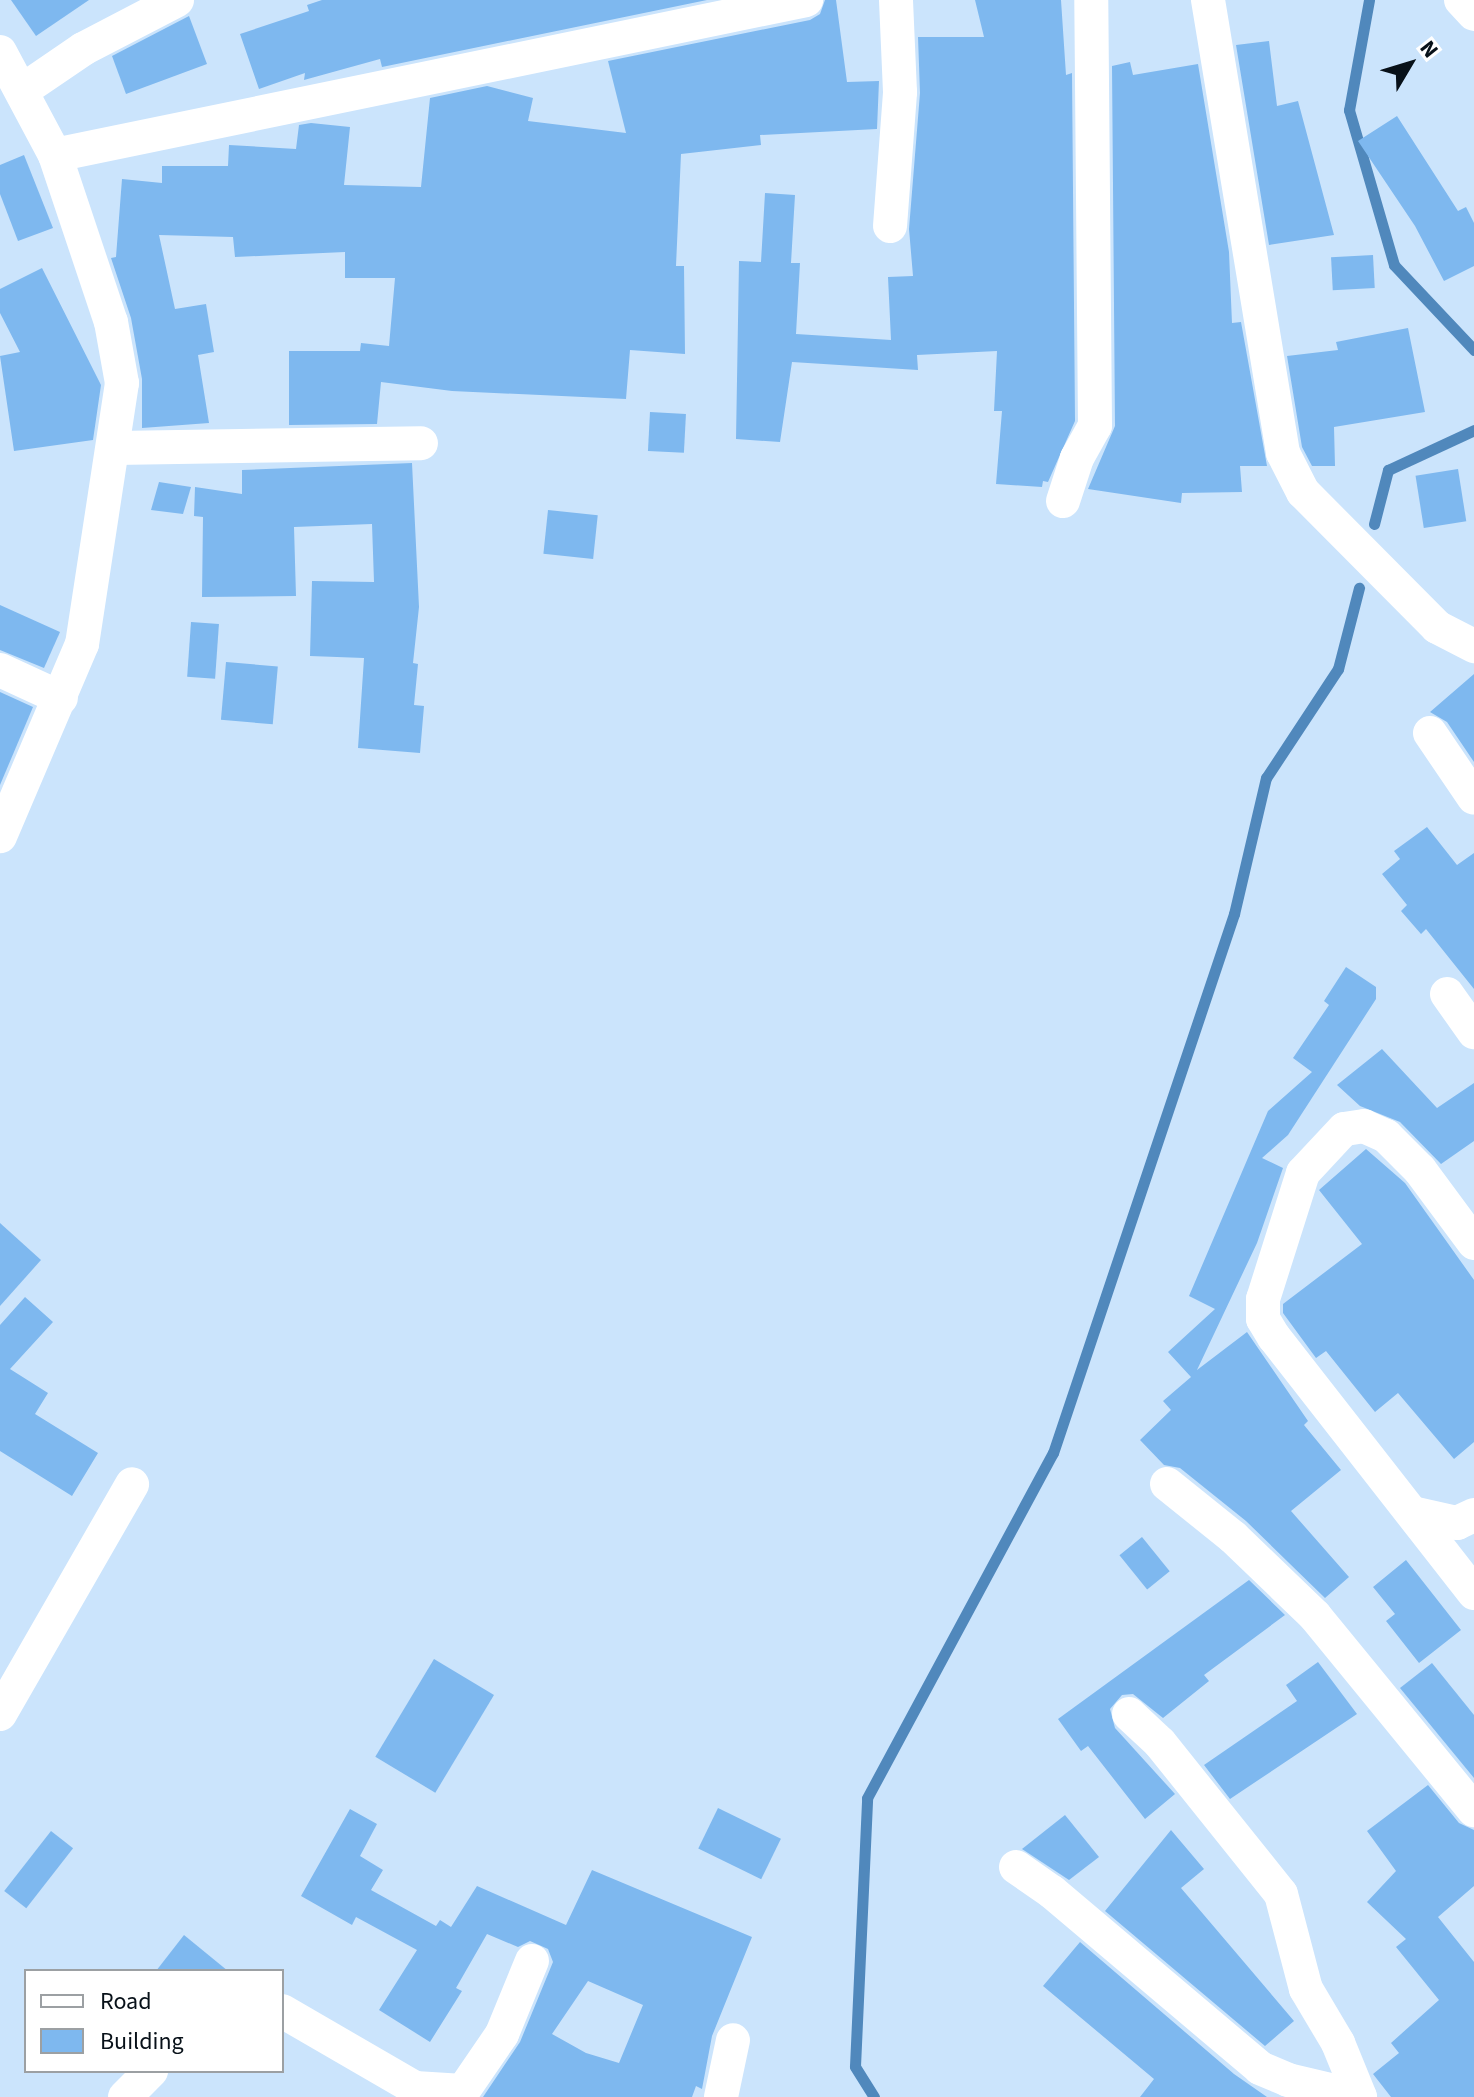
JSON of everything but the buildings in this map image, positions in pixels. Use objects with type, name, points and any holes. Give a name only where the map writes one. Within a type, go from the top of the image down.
[{"type":"street","points":[[23,90],[83,49],[177,0]]},
{"type":"street","points":[[55,155],[806,0]]},
{"type":"street","points":[[890,226],[900,107],[896,0]]},
{"type":"street","points":[[1063,501],[1077,458],[1095,426],[1091,0]]},
{"type":"street","points":[[1208,0],[1283,453],[1303,492],[1437,627],[1474,646]]},
{"type":"street","points":[[1461,0],[1474,14]]},
{"type":"street","points":[[0,52],[55,155],[111,322],[122,383],[115,448],[82,644],[0,836]]},
{"type":"street","points":[[115,448],[421,443]]},
{"type":"street","points":[[0,670],[61,698]]},
{"type":"street","points":[[1430,733],[1474,798]]},
{"type":"street","points":[[1447,994],[1474,1032]]},
{"type":"street","points":[[1474,1243],[1420,1170],[1386,1136],[1364,1126],[1344,1129],[1303,1173],[1263,1299],[1263,1319],[1274,1337],[1417,1514],[1474,1593]]},
{"type":"street","points":[[0,1714],[132,1484]]},
{"type":"street","points":[[1167,1484],[1233,1537],[1315,1616],[1474,1810]]},
{"type":"street","points":[[1417,1514],[1457,1523],[1474,1515]]},
{"type":"street","points":[[1129,1714],[1160,1743],[1281,1894],[1306,1989],[1338,2043],[1360,2097]]},
{"type":"street","points":[[1016,1867],[1260,2068],[1288,2080],[1360,2097]]},
{"type":"street","points":[[284,2012],[415,2088],[463,2091],[502,2034],[532,1961]]},
{"type":"street","points":[[721,2097],[733,2040]]},
{"type":"street","points":[[125,2097],[149,2073]]},
{"type":"waterway","points":[[1369,0],[1349,110],[1394,265],[1474,350]]},
{"type":"waterway","points":[[1374,524],[1388,470],[1474,430]]},
{"type":"waterway","points":[[874,2097],[855,2066],[867,1798],[1053,1453],[1234,914],[1266,778],[1338,669],[1359,588]]}]
